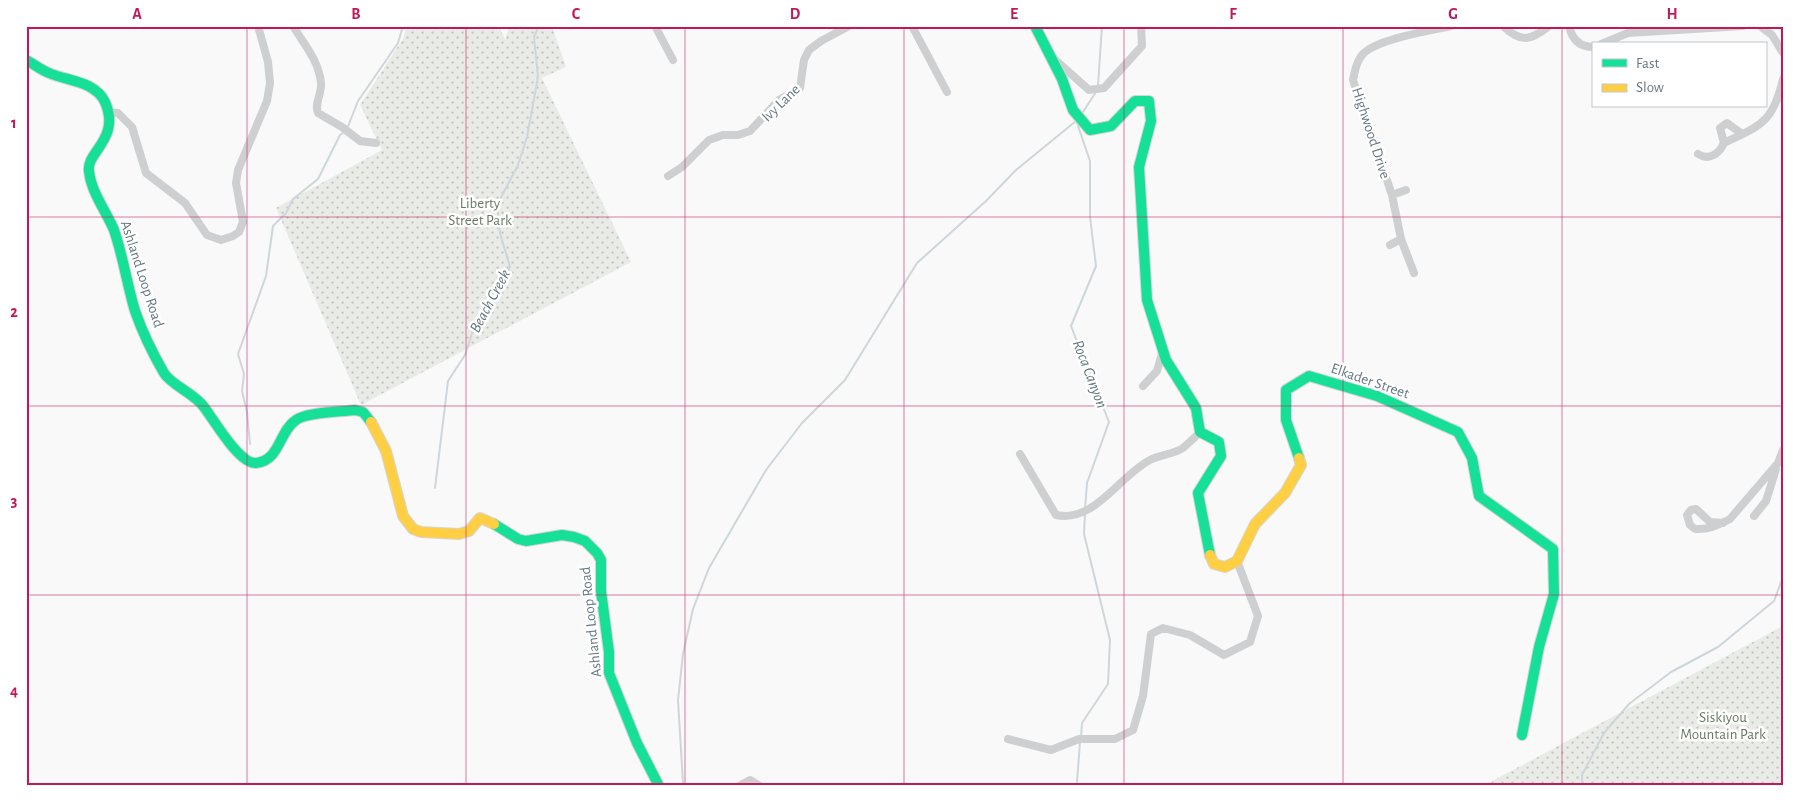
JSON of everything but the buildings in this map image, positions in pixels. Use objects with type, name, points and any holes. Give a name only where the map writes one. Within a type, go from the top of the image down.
[{"type":"street","points":[[26,60],[49,73],[83,83],[97,92],[104,100],[108,112],[118,114],[132,127],[146,173],[185,203],[207,235],[213,239],[221,240],[234,236],[243,222],[236,183],[238,170],[267,101],[270,83],[268,62],[258,26]]},
{"type":"street","points":[[293,26],[318,70],[321,91],[316,103],[318,113],[342,127],[360,141],[376,143]]},
{"type":"street","points":[[655,26],[673,60]]},
{"type":"street","name":"Ivy Lane","points":[[668,176],[682,168],[709,140],[723,135],[745,133],[754,128],[779,100],[800,88],[804,60],[813,46],[849,26]]},
{"type":"street","points":[[912,26],[947,92]]},
{"type":"street","points":[[1035,26],[1050,54],[1073,110],[1090,130],[1111,126],[1136,101],[1149,101],[1151,121],[1138,167],[1147,300],[1166,360],[1196,408],[1200,432]]},
{"type":"street","points":[[1050,54],[1089,90],[1102,88],[1142,46],[1141,26]]},
{"type":"street","name":"Highwood Drive","points":[[1414,273],[1402,239],[1392,195],[1354,80],[1356,64],[1365,52],[1374,47],[1409,35],[1451,26]]},
{"type":"street","points":[[1503,26],[1513,35],[1524,39],[1538,34],[1549,26]]},
{"type":"street","points":[[1569,26],[1571,34],[1579,44],[1584,47],[1592,47]]},
{"type":"street","points":[[1606,42],[1628,33],[1743,26]]},
{"type":"street","points":[[1760,26],[1772,35],[1783,53]]},
{"type":"street","points":[[1724,143],[1756,129],[1765,121],[1778,102],[1783,79]]},
{"type":"street","name":"Ashland Loop Road","points":[[108,112],[108,131],[88,168],[90,179],[114,230],[136,313],[165,376],[198,399],[241,457],[255,463],[273,455],[283,435],[295,420],[305,416],[335,411],[355,410],[363,412],[370,420],[386,451],[403,516],[413,530],[459,534],[469,531],[480,518],[484,518],[518,540],[526,541],[562,535],[579,539],[591,547],[601,560],[600,591],[609,652],[609,673],[638,743],[659,786]]},
{"type":"street","points":[[1698,154],[1702,157],[1712,156],[1720,152],[1724,143],[1720,128],[1727,123],[1742,134]]},
{"type":"street","points":[[1392,195],[1406,190]]},
{"type":"street","points":[[1390,244],[1402,239]]},
{"type":"street","points":[[1143,386],[1157,371],[1164,350]]},
{"type":"street","name":"Elkader Street","points":[[1237,561],[1255,524],[1285,493],[1301,464],[1286,420],[1286,390],[1309,376],[1377,396],[1458,432],[1472,458],[1479,496],[1553,549],[1554,594],[1539,647],[1522,735]]},
{"type":"street","points":[[1020,454],[1056,515],[1070,518],[1105,499],[1117,485],[1150,460],[1182,449],[1200,432]]},
{"type":"street","points":[[1008,738],[1051,750],[1080,739],[1115,739],[1133,730],[1143,696],[1151,634],[1163,628],[1190,635],[1224,655],[1250,642],[1258,616],[1237,561],[1225,567],[1214,564],[1210,554],[1198,493],[1220,456],[1218,442],[1200,432]]},
{"type":"street","points":[[1754,516],[1766,501],[1783,450]]},
{"type":"street","points":[[1723,523],[1730,519],[1778,463]]},
{"type":"street","points":[[739,786],[750,780],[760,786]]},
{"type":"green space","name":"Liberty Street Park","points":[[406,26],[499,26],[505,40],[509,26],[552,26],[566,67],[542,78],[631,262],[361,405],[276,208],[382,150],[360,105],[404,37]]},
{"type":"green space","name":"Siskiyou Mountain Park","points":[[1783,626],[1783,786],[1483,786]]},
{"type":"waterway","points":[[347,129],[358,101],[398,43],[403,26]]},
{"type":"waterway","name":"Beach Creek","points":[[435,488],[448,381],[465,355],[475,324],[496,296],[510,267],[500,233],[497,205],[518,165],[527,137],[538,77],[534,37],[539,26]]},
{"type":"waterway","name":"Roca Canyon","points":[[1098,85],[1102,26]]},
{"type":"waterway","name":"Roca Canyon","points":[[1081,115],[1096,92]]},
{"type":"waterway","name":"Roca Canyon","points":[[1076,120],[1090,161],[1090,217],[1096,266],[1071,326],[1109,422],[1087,483],[1085,509]]},
{"type":"waterway","points":[[683,783],[678,700],[683,654],[693,609],[709,568],[766,470],[802,423],[845,380],[917,263],[986,201],[1016,170],[1076,121]]},
{"type":"waterway","points":[[250,444],[247,412],[242,391],[244,374],[238,354],[266,276],[273,226],[286,213],[293,199],[318,179],[340,135],[344,132]]},
{"type":"waterway","name":"Roca Canyon","points":[[1081,737],[1082,723],[1108,684],[1110,640],[1084,534],[1085,513]]},
{"type":"waterway","points":[[1582,786],[1582,775],[1604,733],[1629,704],[1671,672],[1718,647],[1774,601],[1783,577]]},
{"type":"waterway","name":"Roca Canyon","points":[[1077,782],[1080,742]]},
{"type":"traffic: fast","points":[[1035,26],[1062,79],[1073,110],[1090,130],[1111,126],[1135,101],[1149,101],[1151,121],[1139,167],[1147,300],[1166,360],[1196,408],[1200,432],[1219,442],[1221,456],[1198,493],[1210,555]]},
{"type":"traffic: fast","points":[[26,60],[56,76],[88,86],[95,90],[105,102],[109,115],[109,126],[102,143],[89,164],[90,179],[114,230],[138,319],[164,373],[200,402],[235,449],[249,461],[256,463],[264,461],[275,451],[290,425],[301,417],[308,415],[355,410],[363,412],[371,422]]},
{"type":"traffic: fast","points":[[1299,458],[1286,420],[1286,390],[1309,376],[1377,396],[1458,432],[1472,458],[1479,496],[1553,549],[1554,594],[1539,647],[1522,735]]},
{"type":"traffic: fast","points":[[494,524],[518,539],[526,541],[562,535],[574,537],[585,541],[597,553],[601,560],[601,591],[609,652],[609,673],[637,743],[659,786]]},
{"type":"traffic: slow","points":[[371,422],[386,451],[403,516],[413,529],[421,532],[459,534],[469,531],[480,518],[494,524]]},
{"type":"traffic: slow","points":[[1210,555],[1214,564],[1225,567],[1237,561],[1255,524],[1285,493],[1301,465],[1299,458]]}]
